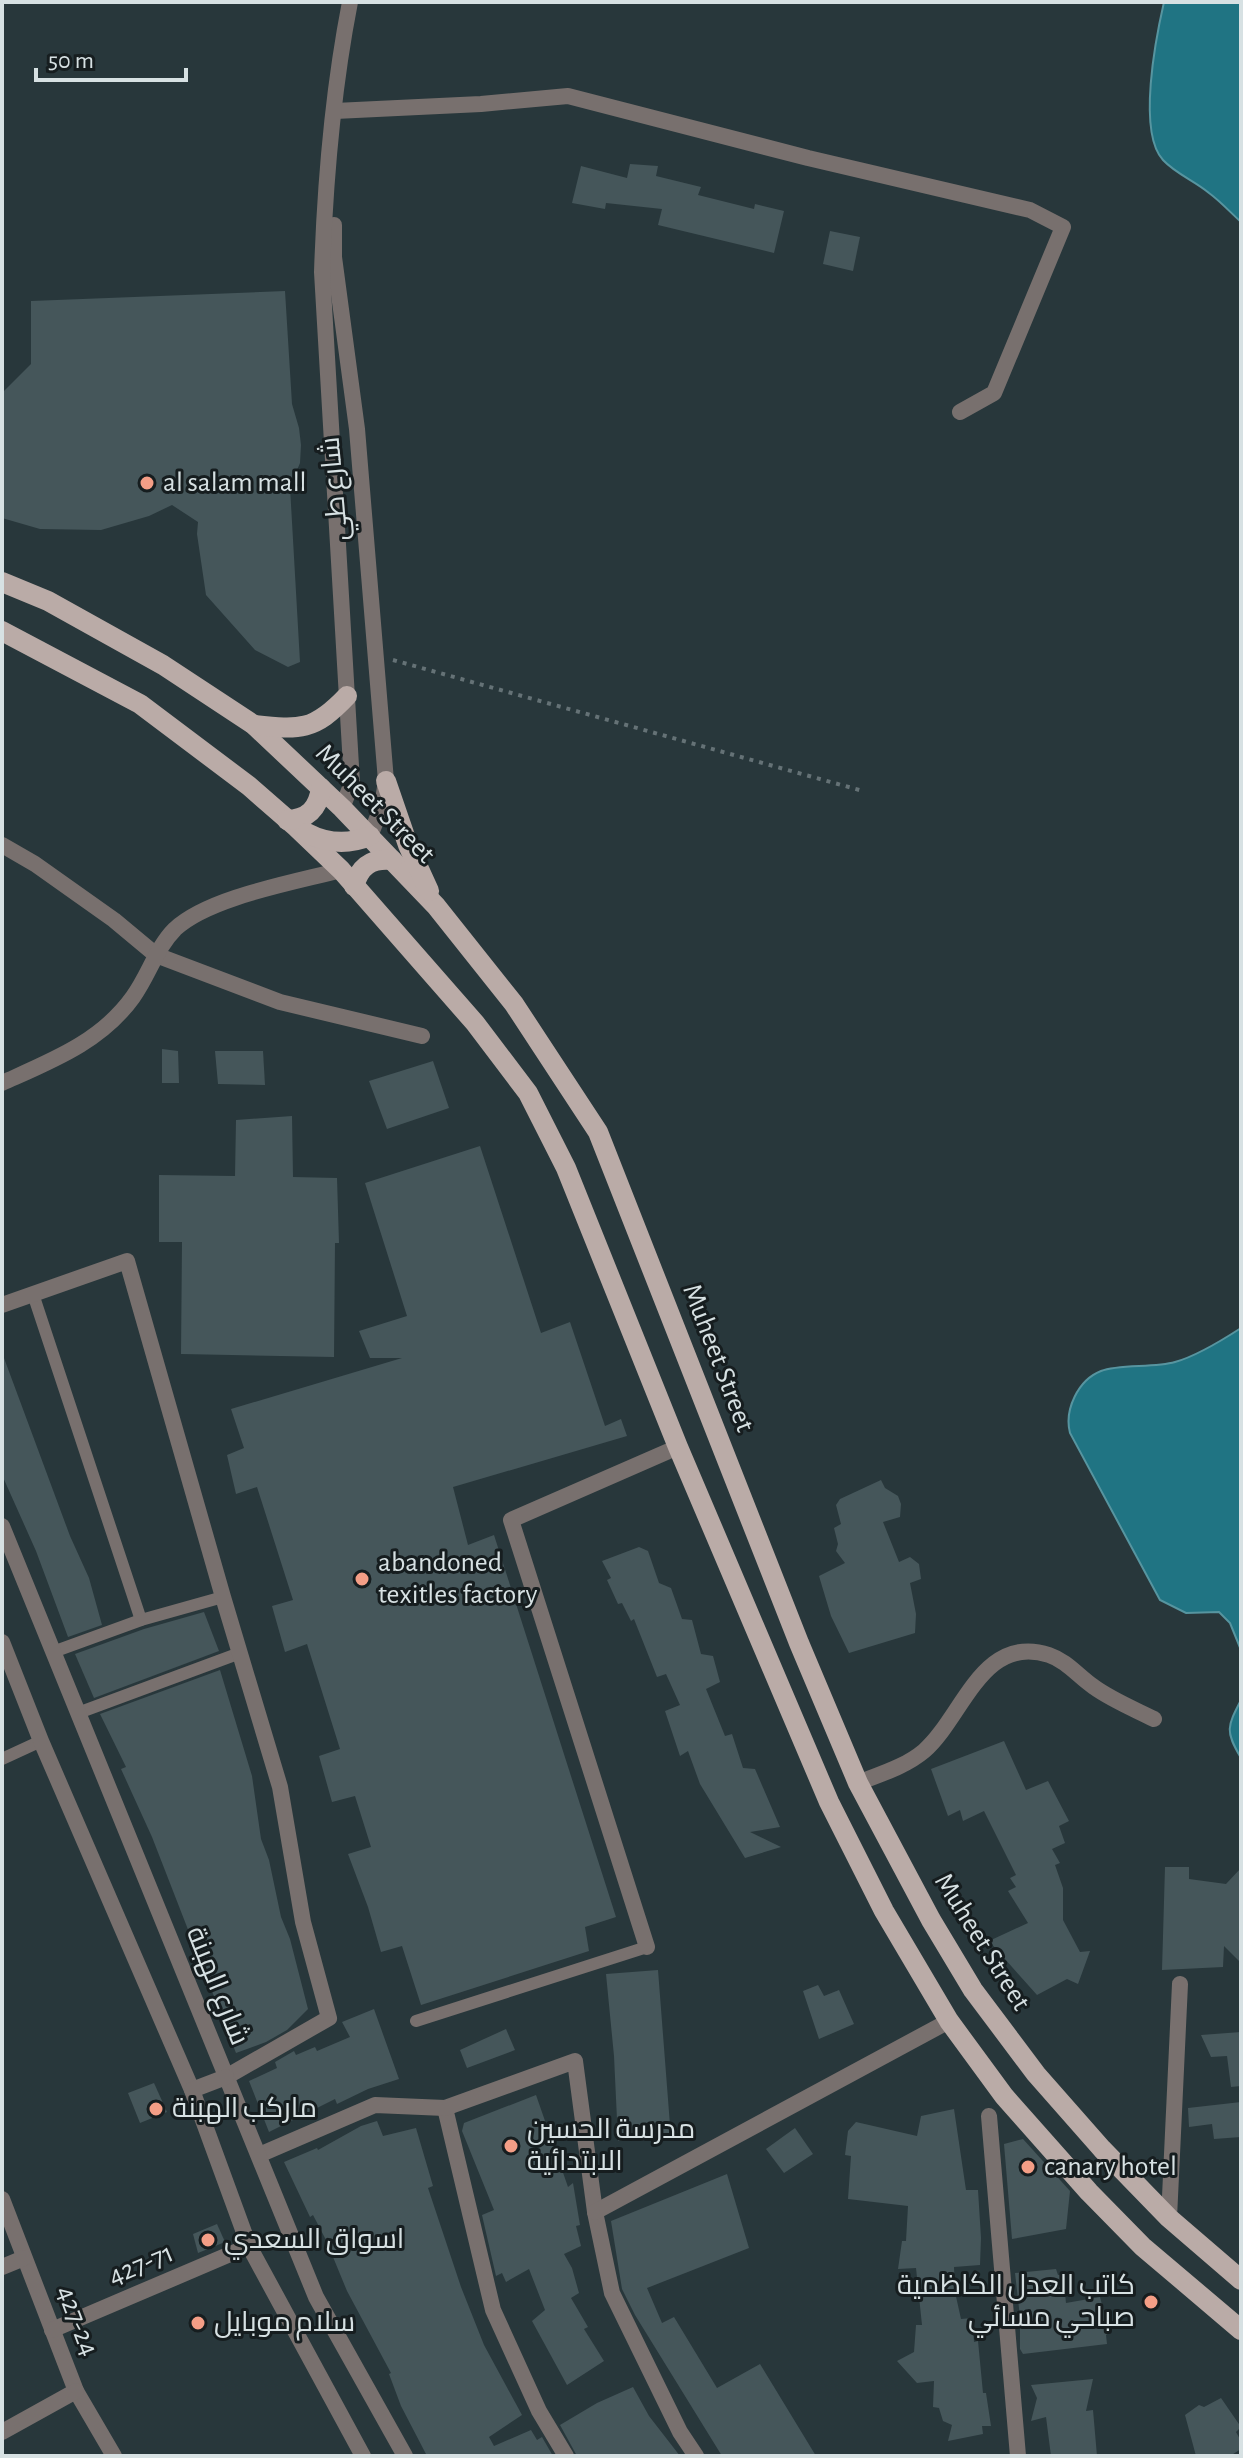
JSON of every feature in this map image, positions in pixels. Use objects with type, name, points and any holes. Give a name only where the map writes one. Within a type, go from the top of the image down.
[{"type":"main road","name":"Muheet Street","points":[[2,582],[48,601],[163,665],[254,725],[342,808],[436,906],[514,1004],[598,1132],[799,1643],[858,1783],[931,1920],[973,1990],[1036,2074],[1102,2149],[1169,2218],[1241,2280]]},
{"type":"main road","points":[[2,631],[140,704],[249,786],[292,823],[348,878],[475,1023],[528,1093],[566,1168],[678,1447],[829,1802],[884,1911],[949,2021],[1004,2096],[1089,2192],[1142,2246],[1241,2330]]},
{"type":"main road","points":[[254,725],[284,729],[309,726],[328,717],[347,696]]},
{"type":"main road","points":[[386,781],[408,845],[436,906]]},
{"type":"main road","points":[[292,823],[312,812],[319,802],[321,788]]},
{"type":"main road","points":[[342,808],[336,821],[334,842],[348,878]]},
{"type":"main road","points":[[292,823],[314,837],[334,842],[356,841],[370,836]]},
{"type":"main road","points":[[348,878],[379,859],[392,860]]},
{"type":"street","name":"شارع طي","points":[[342,808],[352,783],[322,272],[325,189],[350,2]]},
{"type":"street","points":[[335,111],[568,96],[808,158],[1030,210],[1063,227],[994,393],[960,412]]},
{"type":"street","name":"شارع طي","points":[[333,136],[334,257],[357,429],[386,781],[382,806],[370,836]]},
{"type":"street","points":[[2,845],[35,864],[114,920],[156,955],[280,1002],[422,1036]]},
{"type":"street","points":[[2,1083],[84,1044],[112,1021],[134,996],[156,955],[176,928],[232,899],[348,878]]},
{"type":"street","points":[[2,1305],[127,1261],[280,1787],[303,1922],[329,2018],[226,2077],[192,2090]]},
{"type":"street","points":[[647,1947],[511,1520],[678,1447]]},
{"type":"street","name":"شارع الهبنة","points":[[2,1526],[316,2297],[405,2456]]},
{"type":"street","points":[[2,1642],[41,1741],[192,2090],[249,2246],[363,2456]]},
{"type":"street","points":[[858,1783],[921,1754],[933,1743],[987,1668],[1001,1658],[1018,1652],[1053,1656],[1101,1692],[1154,1719]]},
{"type":"street","points":[[1169,2218],[1180,1984]]},
{"type":"street","points":[[595,2212],[949,2021]]},
{"type":"street","points":[[259,2155],[375,2105],[445,2108],[575,2061],[595,2212],[612,2293],[690,2454]]},
{"type":"street","points":[[445,2108],[493,2310],[539,2411],[566,2456]]},
{"type":"street","points":[[989,2116],[1018,2456]]},
{"type":"street","name":"427-24","points":[[2,2199],[76,2391],[114,2456]]},
{"type":"street","name":"427-71","points":[[52,2330],[249,2246]]},
{"type":"street","points":[[2,2267],[24,2258]]},
{"type":"street","points":[[2,2432],[76,2391]]},
{"type":"lane","points":[[33,1294],[141,1620]]},
{"type":"lane","points":[[53,1652],[141,1620],[223,1597]]},
{"type":"lane","points":[[78,1713],[240,1653]]},
{"type":"lane","points":[[2,1759],[41,1741]]},
{"type":"lane","points":[[416,2021],[647,1947]]},
{"type":"path","points":[[375,655],[863,791]]},
{"type":"water","points":[[1164,2],[1241,2],[1241,222],[1213,196],[1168,165],[1155,147],[1151,128],[1151,84]]},
{"type":"water","points":[[1241,1328],[1241,1650],[1230,1623],[1219,1612],[1186,1613],[1160,1600],[1070,1433],[1069,1415],[1075,1397],[1093,1375],[1117,1367],[1167,1364],[1183,1359],[1209,1348]]},
{"type":"water","points":[[1241,1700],[1241,1758],[1230,1729]]},
{"type":"building","points":[[630,164],[658,166],[656,176],[701,187],[698,195],[754,209],[755,204],[784,211],[774,253],[658,225],[662,209],[606,203],[605,209],[572,203],[581,166],[627,178]]},
{"type":"building","points":[[830,231],[860,237],[853,271],[823,264]]},
{"type":"building","name":"al salam mall","points":[[285,291],[292,404],[301,445],[300,463],[290,487],[300,662],[288,667],[255,650],[206,595],[198,522],[172,505],[149,516],[101,530],[40,529],[2,518],[2,393],[31,364],[31,301]]},
{"type":"building","points":[[162,1049],[178,1051],[179,1083],[162,1083]]},
{"type":"building","points":[[215,1051],[263,1051],[265,1085],[218,1084]]},
{"type":"building","points":[[433,1061],[449,1108],[387,1129],[369,1081]]},
{"type":"building","points":[[292,1116],[293,1177],[337,1178],[339,1243],[335,1243],[334,1357],[181,1354],[182,1242],[159,1242],[159,1175],[235,1176],[236,1120]]},
{"type":"building","name":"abandoned texitles factory","points":[[480,1146],[541,1333],[570,1322],[605,1426],[621,1419],[627,1436],[453,1487],[468,1545],[494,1535],[616,1917],[585,1927],[589,1951],[421,2005],[402,1946],[381,1952],[348,1854],[371,1847],[355,1796],[332,1802],[319,1756],[340,1749],[307,1644],[285,1652],[272,1606],[293,1600],[257,1487],[236,1494],[227,1455],[244,1448],[231,1409],[402,1358],[370,1358],[359,1331],[407,1316],[365,1183]]},
{"type":"building","points":[[4,1358],[70,1536],[89,1578],[102,1625],[68,1637],[36,1551],[2,1475]]},
{"type":"building","points":[[881,1480],[885,1488],[898,1496],[901,1504],[900,1517],[883,1522],[899,1562],[910,1557],[919,1564],[921,1579],[910,1583],[916,1614],[915,1633],[849,1653],[831,1616],[819,1576],[845,1563],[836,1551],[838,1544],[834,1528],[841,1524],[836,1505],[840,1499]]},
{"type":"building","points":[[639,1547],[648,1551],[659,1583],[671,1588],[682,1619],[692,1620],[701,1654],[713,1656],[720,1682],[706,1689],[725,1736],[732,1734],[743,1768],[755,1769],[780,1827],[750,1832],[781,1847],[745,1858],[700,1784],[688,1751],[680,1756],[665,1711],[680,1705],[666,1674],[657,1677],[634,1619],[631,1621],[622,1603],[618,1604],[607,1580],[611,1578],[602,1561]]},
{"type":"building","points":[[204,1612],[219,1651],[94,1698],[75,1654],[144,1629]]},
{"type":"building","points":[[220,1670],[252,1776],[261,1839],[308,2009],[287,2030],[236,2053],[152,1837],[121,1769],[126,1767],[100,1714]]},
{"type":"building","points":[[1004,1741],[1026,1790],[1048,1781],[1069,1821],[1059,1826],[1065,1843],[1052,1849],[1060,1863],[1055,1865],[1063,1888],[1063,1920],[1080,1952],[1090,1951],[1078,1984],[1067,1979],[1037,1995],[989,1941],[1028,1923],[1008,1891],[1016,1887],[1010,1878],[1016,1875],[984,1811],[963,1821],[960,1810],[948,1816],[931,1769]]},
{"type":"building","points":[[1165,1867],[1189,1867],[1189,1879],[1226,1884],[1241,1868],[1241,1963],[1224,1946],[1223,1967],[1162,1970]]},
{"type":"building","points":[[658,1970],[671,2138],[618,2141],[606,1974]]},
{"type":"building","points":[[818,1985],[824,1996],[839,1990],[854,2024],[819,2039],[803,1991]]},
{"type":"building","points":[[374,2009],[399,2079],[337,2104],[335,2099],[269,2132],[249,2081],[277,2068],[275,2062],[294,2051],[296,2055],[315,2047],[317,2051],[350,2037],[342,2022]]},
{"type":"building","points":[[506,2029],[515,2050],[467,2068],[460,2050]]},
{"type":"building","points":[[1241,2032],[1241,2086],[1231,2087],[1227,2056],[1211,2057],[1201,2035]]},
{"type":"building","points":[[154,2083],[167,2112],[140,2123],[128,2093]]},
{"type":"building","points":[[536,2095],[568,2187],[573,2183],[580,2225],[576,2226],[581,2246],[564,2254],[572,2268],[579,2293],[571,2298],[588,2327],[584,2329],[604,2361],[567,2385],[532,2321],[545,2310],[529,2269],[506,2282],[502,2273],[496,2276],[482,2215],[494,2210],[462,2131],[464,2123]]},
{"type":"building","points":[[1241,2102],[1241,2137],[1214,2139],[1212,2124],[1189,2127],[1188,2108]]},
{"type":"building","points":[[954,2109],[966,2190],[978,2190],[981,2238],[980,2265],[954,2267],[955,2292],[961,2319],[972,2318],[991,2426],[982,2426],[983,2434],[948,2441],[952,2425],[943,2421],[939,2408],[933,2407],[934,2381],[917,2383],[897,2361],[914,2352],[916,2325],[922,2325],[916,2268],[898,2269],[902,2241],[906,2241],[908,2206],[848,2199],[851,2156],[845,2155],[848,2131],[856,2122],[917,2136],[921,2116]]},
{"type":"building","points":[[377,2121],[383,2136],[416,2128],[433,2186],[428,2188],[461,2287],[484,2345],[522,2415],[489,2437],[494,2446],[531,2430],[537,2440],[542,2437],[553,2456],[427,2456],[401,2406],[391,2373],[284,2162],[318,2150],[361,2126]]},
{"type":"building","points":[[795,2128],[813,2154],[784,2173],[766,2149]]},
{"type":"building","name":"canary hotel","points":[[1023,2139],[1070,2191],[1066,2229],[1012,2239],[1004,2144]]},
{"type":"building","points":[[727,2174],[749,2248],[647,2288],[662,2323],[674,2317],[717,2388],[760,2364],[816,2456],[722,2456],[622,2289],[611,2221]]},
{"type":"building","name":"اسواق السعدي","points":[[217,2224],[225,2242],[198,2253],[193,2234]]},
{"type":"building","points":[[1056,2269],[1058,2275],[1063,2274],[1066,2303],[1100,2297],[1109,2332],[1106,2335],[1107,2344],[1023,2354],[1020,2349],[1015,2273]]},
{"type":"building","points":[[1093,2379],[1086,2411],[1093,2410],[1097,2456],[1051,2456],[1046,2417],[1031,2421],[1037,2398],[1031,2385]]},
{"type":"building","points":[[633,2387],[649,2416],[680,2456],[577,2456],[560,2425],[597,2403]]},
{"type":"building","points":[[1221,2398],[1241,2427],[1236,2432],[1241,2449],[1230,2456],[1196,2456],[1185,2415],[1199,2405],[1204,2407]]},
{"type":"place","name":"al salam mall","points":[[147,483]]},
{"type":"place","name":"abandoned texitles factory","points":[[362,1579]]},
{"type":"place","name":"ماركب الهبنة","points":[[156,2109]]},
{"type":"place","name":"مدرسة الحسين الابتدائية","points":[[511,2146]]},
{"type":"place","name":"canary hotel","points":[[1028,2167]]},
{"type":"place","name":"اسواق السعدي","points":[[208,2240]]},
{"type":"place","name":"كاتب العدل الكاظمية صباحي مسائي","points":[[1151,2302]]},
{"type":"place","name":"سلام موبايل","points":[[198,2323]]}]
